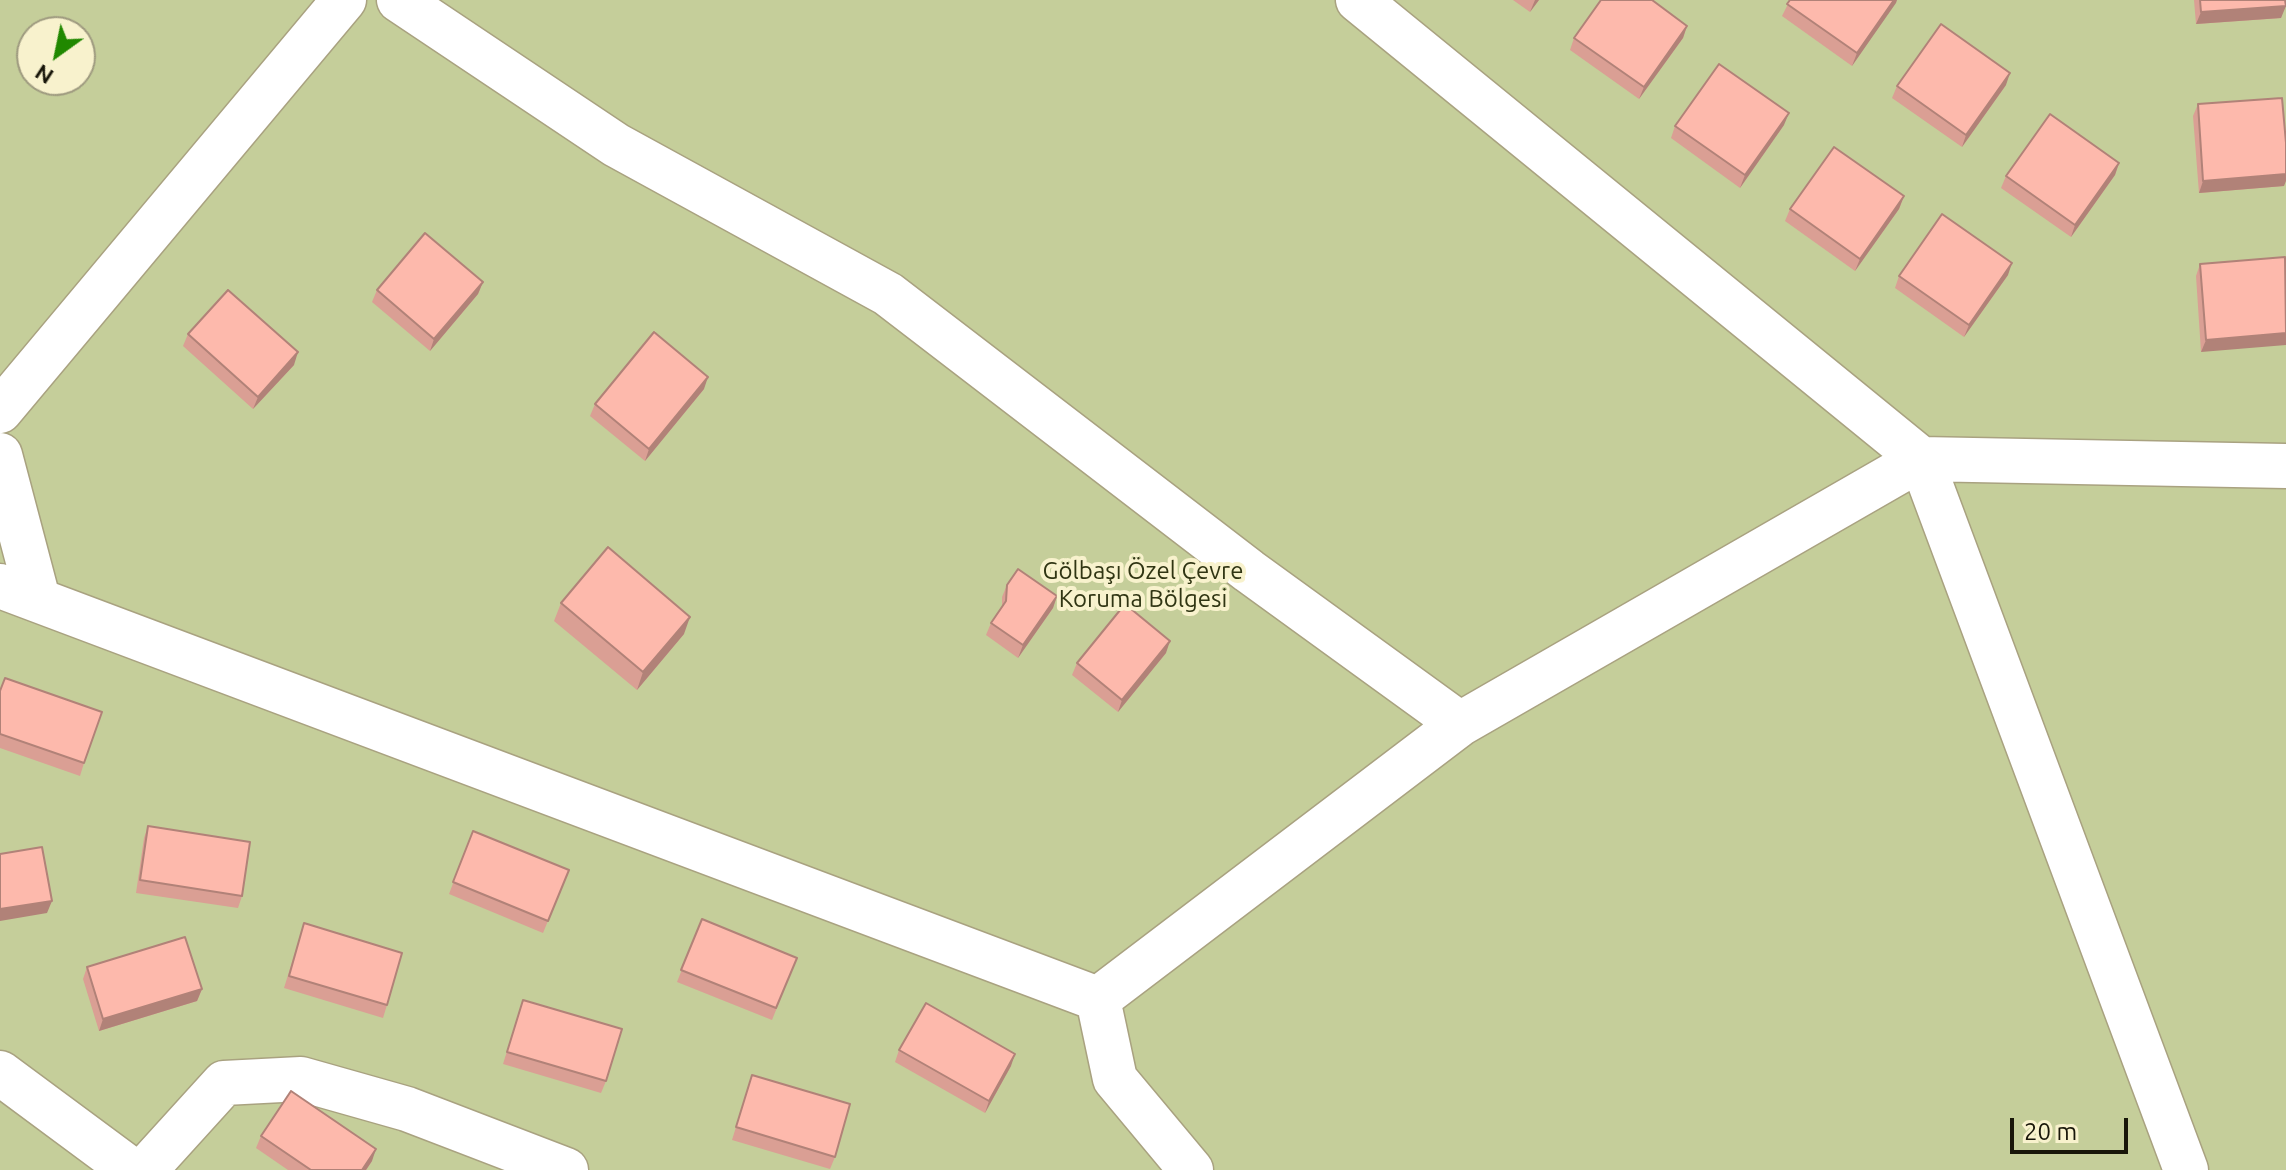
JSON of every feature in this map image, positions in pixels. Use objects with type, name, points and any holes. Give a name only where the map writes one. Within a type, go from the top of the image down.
[{"type":"street","points":[[0,411],[344,0]]},
{"type":"street","points":[[399,0],[616,145],[888,294],[1249,571],[1460,724]]},
{"type":"street","points":[[1358,0],[1921,459],[2186,1170]]},
{"type":"street","points":[[0,455],[19,592],[1098,999]]},
{"type":"street","points":[[1098,999],[1460,724],[1921,459],[2286,466]]},
{"type":"street","points":[[1098,999],[1115,1079],[1191,1170]]},
{"type":"street","points":[[0,1073],[131,1170]]},
{"type":"street","points":[[145,1170],[224,1083],[301,1079],[407,1109],[566,1170]]},
{"type":"green space","name":"Gölbaşı Özel Çevre Koruma Bölgesi","points":[[0,0],[2286,0],[2286,1170],[0,1170]]},
{"type":"building","points":[[1601,0],[1652,0],[1687,26],[1644,87],[1574,38]]},
{"type":"building","points":[[1790,0],[1894,0],[1857,53],[1787,4]]},
{"type":"building","points":[[2200,0],[2285,0],[2286,6],[2201,12]]},
{"type":"building","points":[[1941,24],[2010,73],[1966,135],[1897,86]]},
{"type":"building","points":[[1719,64],[1789,113],[1745,175],[1675,126]]},
{"type":"building","points":[[2282,98],[2286,174],[2203,181],[2198,104]]},
{"type":"building","points":[[2050,114],[2119,163],[2075,225],[2006,176]]},
{"type":"building","points":[[1834,147],[1904,196],[1860,259],[1790,209]]},
{"type":"building","points":[[1942,214],[2012,263],[1969,325],[1899,276]]},
{"type":"building","points":[[425,233],[483,282],[434,339],[377,290]]},
{"type":"building","points":[[2285,257],[2286,333],[2206,340],[2200,264]]},
{"type":"building","points":[[228,290],[298,352],[258,397],[188,334]]},
{"type":"building","points":[[654,332],[708,377],[649,449],[595,404]]},
{"type":"building","points":[[608,547],[690,617],[643,672],[561,603]]},
{"type":"building","points":[[1018,569],[1057,596],[1023,645],[991,623],[1006,601],[1007,585]]},
{"type":"building","points":[[1125,604],[1170,641],[1122,700],[1077,663]]},
{"type":"building","points":[[5,678],[102,712],[84,763],[0,734],[0,691]]},
{"type":"building","points":[[148,826],[250,842],[242,896],[140,880]]},
{"type":"building","points":[[473,831],[569,870],[548,921],[453,882]]},
{"type":"building","points":[[42,847],[52,901],[0,909],[0,854]]},
{"type":"building","points":[[702,919],[797,958],[776,1008],[681,970]]},
{"type":"building","points":[[304,923],[402,953],[387,1005],[289,976]]},
{"type":"building","points":[[185,937],[202,989],[103,1019],[87,967]]},
{"type":"building","points":[[523,1000],[622,1029],[606,1081],[507,1052]]},
{"type":"building","points":[[926,1003],[1015,1054],[989,1101],[899,1050]]},
{"type":"building","points":[[752,1075],[850,1104],[835,1157],[736,1127]]},
{"type":"building","points":[[291,1091],[376,1149],[362,1170],[311,1170],[261,1136]]}]
